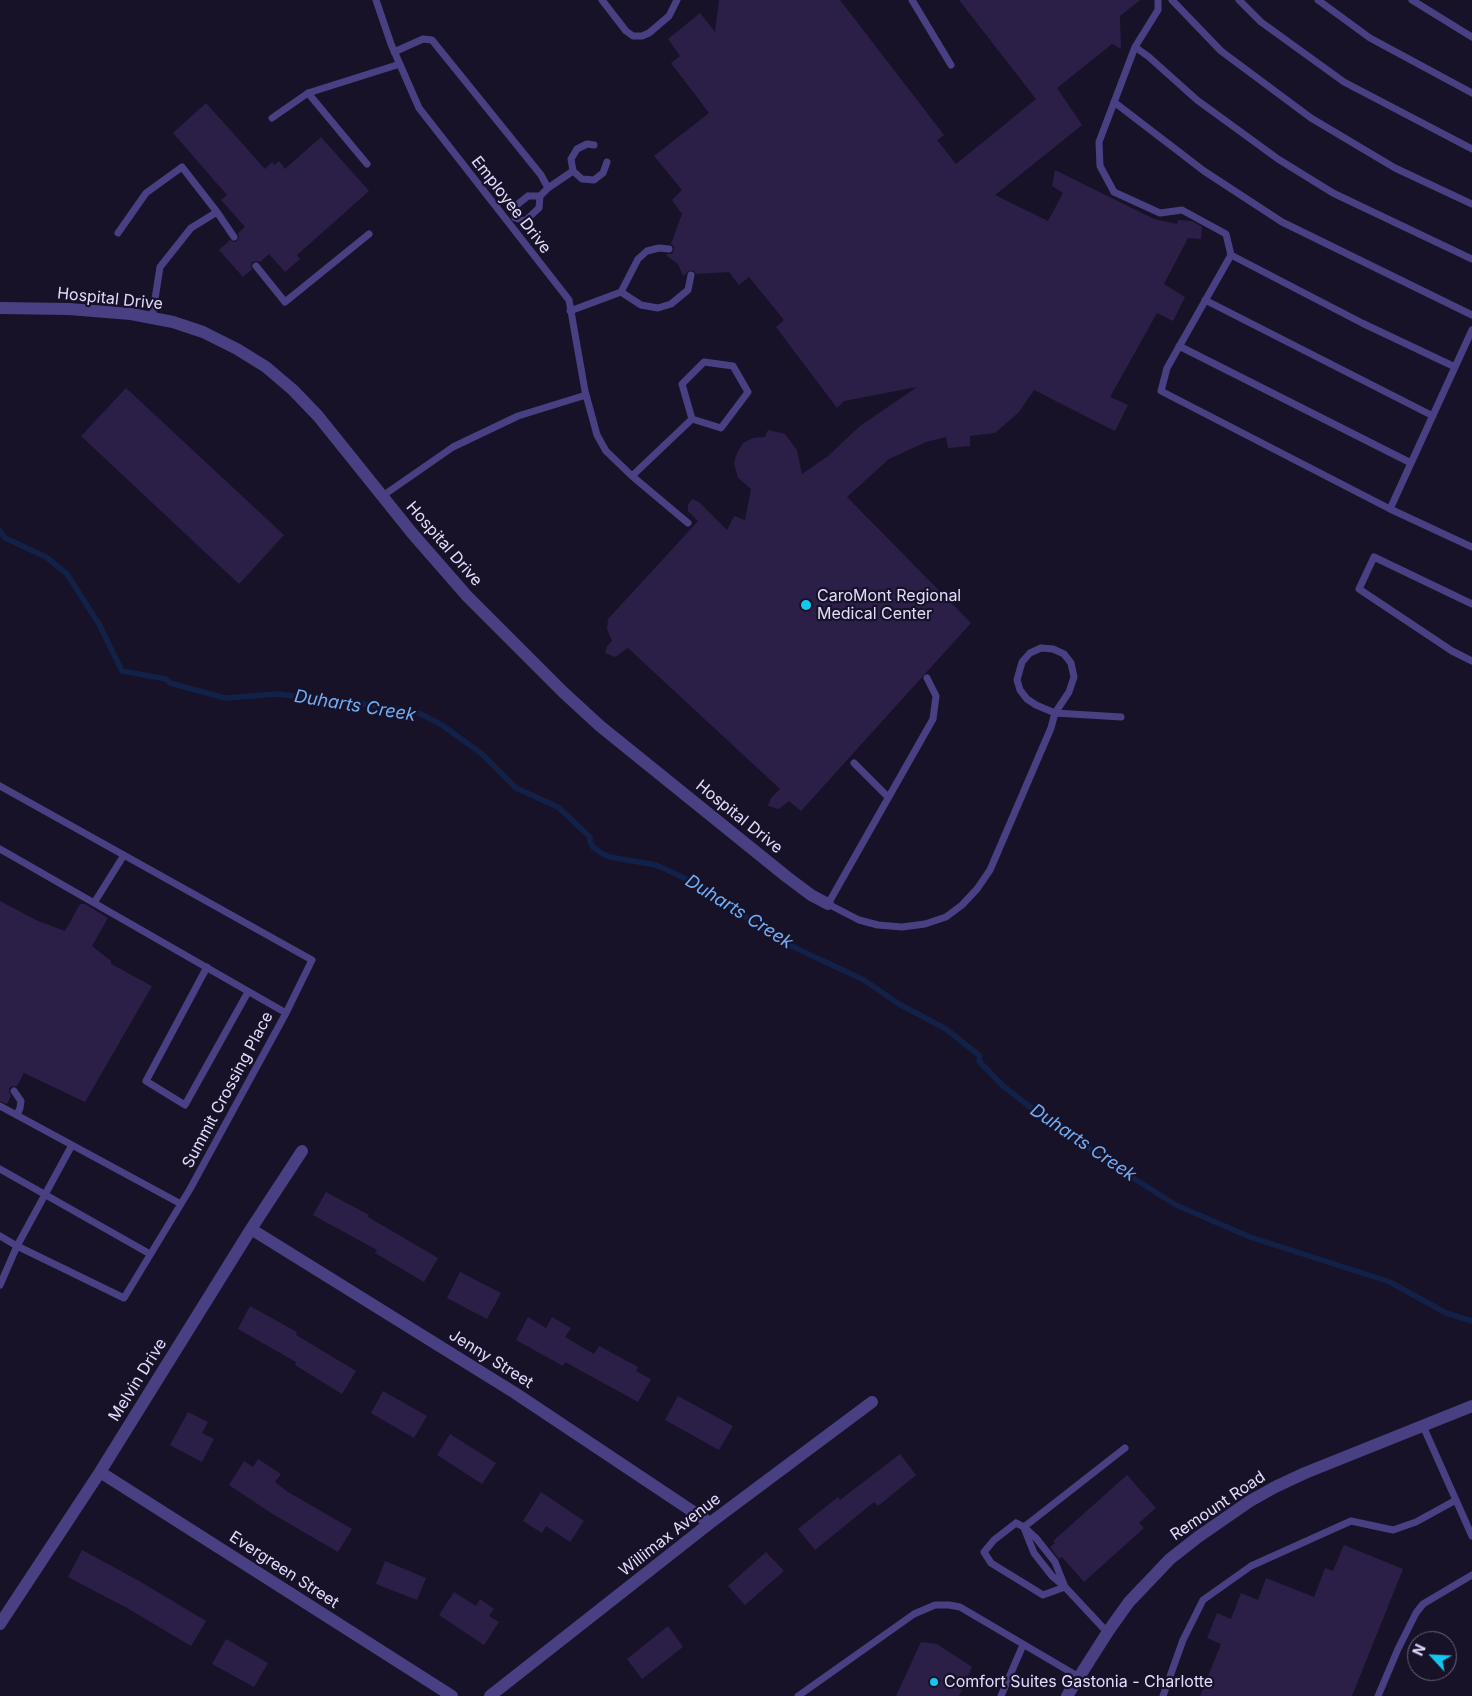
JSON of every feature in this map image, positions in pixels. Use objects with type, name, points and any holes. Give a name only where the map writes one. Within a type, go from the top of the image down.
[{"type":"street","name":"Hospital Drive","points":[[0,308],[69,309],[131,314],[172,322],[203,332],[238,349],[266,367],[293,390],[318,416],[381,497],[467,596],[594,721],[787,877],[811,895],[828,904]]},
{"type":"street","name":"Melvin Drive","points":[[0,1624],[100,1472],[251,1229],[302,1152]]},
{"type":"street","name":"Jenny Street","points":[[251,1229],[516,1393],[710,1523]]},
{"type":"street","name":"Willimax Avenue","points":[[490,1696],[710,1523],[872,1402]]},
{"type":"street","name":"Remount Road","points":[[1067,1696],[1107,1632],[1129,1602],[1170,1559],[1198,1537],[1274,1486],[1472,1406]]},
{"type":"street","name":"Evergreen Street","points":[[100,1472],[452,1696]]},
{"type":"lane","name":"Employee Drive","points":[[376,0],[394,52],[419,108],[569,300],[586,395],[597,435],[606,451],[688,524]]},
{"type":"lane","points":[[602,0],[626,31],[633,36],[642,36],[649,33],[669,16],[677,0]]},
{"type":"lane","points":[[912,0],[951,65]]},
{"type":"lane","points":[[1158,0],[1158,10],[1135,47],[1099,142],[1100,166],[1114,192],[1160,213],[1182,210],[1226,234],[1231,255],[1167,368],[1161,391],[1390,509],[1472,547]]},
{"type":"lane","points":[[1172,0],[1221,51],[1311,118],[1395,168],[1472,204]]},
{"type":"lane","points":[[1239,0],[1261,22],[1344,82],[1472,149]]},
{"type":"lane","points":[[1318,0],[1370,38],[1472,93]]},
{"type":"lane","points":[[1412,0],[1472,37]]},
{"type":"lane","points":[[394,52],[423,39],[432,40],[541,175],[548,188]]},
{"type":"lane","points":[[1135,47],[1197,100],[1278,159],[1333,193],[1472,260]]},
{"type":"lane","points":[[272,118],[308,93],[400,64]]},
{"type":"lane","points":[[308,93],[367,164]]},
{"type":"lane","points":[[1114,102],[1204,171],[1282,222],[1472,315]]},
{"type":"lane","points":[[594,145],[587,144],[577,149],[572,159],[573,171],[582,179],[594,180],[603,173],[607,162]]},
{"type":"lane","points":[[118,233],[146,193],[182,167],[234,237]]},
{"type":"lane","points":[[515,218],[525,221],[539,208],[540,196],[548,188],[573,171]]},
{"type":"lane","points":[[515,218],[513,208],[528,196],[540,196]]},
{"type":"lane","points":[[152,318],[160,267],[191,228],[217,212]]},
{"type":"lane","points":[[509,224],[515,218]]},
{"type":"lane","points":[[256,266],[285,302],[369,234]]},
{"type":"lane","points":[[570,312],[621,292],[638,259],[647,251],[659,248],[669,249]]},
{"type":"lane","points":[[1231,255],[1362,323],[1455,367]]},
{"type":"lane","points":[[621,292],[641,304],[658,308],[671,304],[688,290],[691,274]]},
{"type":"lane","points":[[1205,300],[1433,416]]},
{"type":"lane","points":[[1390,509],[1472,330]]},
{"type":"lane","points":[[1179,346],[1411,463]]},
{"type":"lane","points":[[704,362],[732,366],[748,392],[721,428],[692,419],[682,384],[704,362]]},
{"type":"lane","points":[[381,497],[453,447],[518,416],[586,395]]},
{"type":"lane","points":[[632,476],[692,419]]},
{"type":"lane","points":[[1472,604],[1374,557],[1359,589],[1452,651],[1472,661]]},
{"type":"lane","points":[[928,678],[936,696],[933,719],[828,904],[859,920],[878,925],[902,927],[925,924],[946,917],[962,905],[977,889],[990,870],[1051,728],[1055,713],[1069,692],[1074,677],[1071,663],[1064,654],[1054,649],[1041,648],[1030,653],[1022,662],[1017,680],[1020,690],[1026,698],[1036,705],[1055,713],[1121,717]]},
{"type":"lane","points":[[854,763],[888,797]]},
{"type":"lane","points":[[0,786],[312,960],[286,1014]]},
{"type":"lane","name":"Summit Crossing Place","points":[[0,849],[286,1014],[181,1204],[124,1298],[17,1246]]},
{"type":"lane","points":[[94,903],[124,855]]},
{"type":"lane","points":[[207,967],[146,1082],[185,1105],[248,992]]},
{"type":"lane","points":[[14,1091],[20,1100],[20,1108],[17,1115]]},
{"type":"lane","points":[[0,1106],[181,1204]]},
{"type":"lane","points":[[0,1286],[17,1246],[72,1145]]},
{"type":"lane","points":[[0,1170],[150,1254]]},
{"type":"lane","points":[[0,1236],[17,1246]]},
{"type":"lane","points":[[1423,1426],[1472,1536]]},
{"type":"lane","points":[[1024,1527],[1125,1448]]},
{"type":"lane","points":[[1163,1696],[1184,1640],[1203,1600],[1251,1566],[1351,1521],[1393,1530],[1416,1522],[1456,1500]]},
{"type":"lane","points":[[1016,1523],[1024,1527],[1036,1538],[1055,1562],[1065,1587],[1043,1596],[991,1563],[984,1552],[1016,1523]]},
{"type":"lane","points":[[1024,1527],[1034,1553],[1052,1576],[1065,1587],[1107,1632]]},
{"type":"lane","points":[[1378,1696],[1416,1613],[1423,1604],[1472,1575]]},
{"type":"lane","points":[[798,1696],[914,1614],[935,1605],[960,1607],[1079,1677]]},
{"type":"lane","points":[[998,1695],[1024,1644]]},
{"type":"building","points":[[719,0],[840,0],[944,135],[937,140],[956,164],[1036,99],[959,0],[1140,0],[1120,16],[1121,49],[1112,44],[1057,88],[1082,125],[995,195],[1048,221],[1063,193],[1052,186],[1055,170],[1154,219],[1177,224],[1178,220],[1192,221],[1202,227],[1201,239],[1188,238],[1164,284],[1185,297],[1173,321],[1157,313],[1110,397],[1128,405],[1115,431],[1034,390],[1019,412],[995,433],[970,436],[970,446],[948,448],[946,437],[926,442],[889,459],[847,497],[971,623],[801,811],[789,801],[779,809],[768,806],[771,798],[780,789],[628,648],[615,657],[605,653],[607,646],[612,641],[607,629],[608,619],[698,521],[688,511],[688,505],[692,499],[699,502],[727,530],[734,516],[745,520],[751,489],[738,478],[734,463],[743,443],[753,438],[765,437],[768,430],[785,434],[797,450],[802,474],[828,456],[860,426],[917,387],[844,401],[837,408],[776,327],[784,320],[749,277],[739,285],[729,272],[696,274],[690,270],[683,276],[678,264],[667,256],[667,254],[672,254],[674,250],[674,246],[671,244],[682,214],[672,200],[682,190],[654,156],[709,113],[671,63],[680,56],[668,39],[700,13],[715,32]]},
{"type":"building","points":[[206,103],[265,169],[272,162],[274,165],[279,161],[285,169],[321,137],[369,191],[297,255],[300,259],[285,272],[269,254],[260,262],[252,262],[252,269],[243,277],[219,250],[230,240],[237,241],[238,233],[245,227],[221,200],[227,195],[173,133]]},
{"type":"building","points":[[126,388],[284,535],[239,584],[81,436]]},
{"type":"building","points":[[0,901],[38,921],[65,931],[80,904],[85,904],[108,918],[92,946],[111,961],[111,964],[152,986],[85,1102],[24,1073],[17,1086],[9,1088],[11,1096],[7,1104],[0,1101]]},
{"type":"building","points":[[326,1192],[369,1215],[368,1217],[438,1258],[424,1282],[375,1253],[377,1250],[313,1215]]},
{"type":"building","points":[[460,1272],[501,1293],[487,1319],[447,1298]]},
{"type":"building","points":[[250,1306],[297,1332],[296,1335],[356,1371],[342,1394],[295,1365],[296,1362],[238,1329]]},
{"type":"building","points":[[528,1317],[546,1328],[552,1317],[571,1328],[565,1337],[594,1354],[599,1346],[638,1367],[636,1371],[651,1379],[638,1402],[565,1362],[563,1366],[516,1340]]},
{"type":"building","points":[[383,1391],[427,1416],[414,1438],[371,1413]]},
{"type":"building","points":[[678,1396],[733,1426],[719,1450],[665,1420]]},
{"type":"building","points":[[188,1412],[208,1422],[202,1433],[214,1439],[202,1462],[170,1445]]},
{"type":"building","points":[[450,1434],[496,1463],[482,1484],[437,1455]]},
{"type":"building","points":[[900,1454],[916,1475],[878,1506],[874,1502],[815,1550],[798,1529],[838,1497],[840,1500]]},
{"type":"building","points":[[258,1459],[281,1474],[275,1482],[288,1492],[352,1529],[338,1552],[271,1513],[229,1485],[244,1461],[253,1467]]},
{"type":"building","points":[[1127,1475],[1156,1508],[1139,1523],[1144,1528],[1084,1582],[1062,1557],[1059,1559],[1050,1547],[1055,1543],[1053,1541]]},
{"type":"building","points":[[541,1492],[584,1521],[570,1542],[546,1526],[542,1533],[523,1521]]},
{"type":"building","points":[[1344,1545],[1403,1569],[1352,1696],[1200,1696],[1221,1644],[1207,1638],[1217,1613],[1231,1619],[1241,1593],[1258,1600],[1266,1578],[1314,1597],[1325,1568],[1333,1571]]},
{"type":"building","points":[[82,1550],[141,1582],[206,1621],[191,1646],[127,1608],[68,1577]]},
{"type":"building","points":[[766,1552],[784,1571],[745,1605],[728,1586]]},
{"type":"building","points":[[385,1561],[426,1578],[417,1600],[376,1584]]},
{"type":"building","points":[[454,1592],[476,1606],[480,1599],[494,1609],[489,1616],[499,1622],[484,1645],[439,1615]]},
{"type":"building","points":[[668,1626],[683,1647],[642,1679],[627,1659]]},
{"type":"building","points":[[226,1639],[268,1663],[254,1687],[212,1664]]},
{"type":"building","name":"Comfort Suites Gastonia - Charlotte","points":[[921,1642],[937,1644],[972,1667],[959,1696],[896,1696]]},
{"type":"waterway","name":"Duharts Creek","points":[[0,531],[5,538],[46,557],[67,574],[99,624],[122,671],[166,679],[170,683],[225,698],[277,694],[379,706],[419,713],[442,725],[482,754],[516,788],[558,807],[590,837],[593,847],[601,853],[610,857],[656,865],[704,887],[724,904],[736,909],[757,926],[781,937],[785,943],[864,980],[899,1004],[946,1029],[980,1056],[979,1061],[1002,1085],[1044,1118],[1056,1124],[1060,1130],[1105,1158],[1109,1163],[1176,1205],[1250,1237],[1390,1282],[1446,1313],[1472,1321]]},
{"type":"place","name":"CaroMont Regional Medical Center","points":[[806,605]]},
{"type":"place","name":"Comfort Suites Gastonia - Charlotte","points":[[934,1682]]}]
